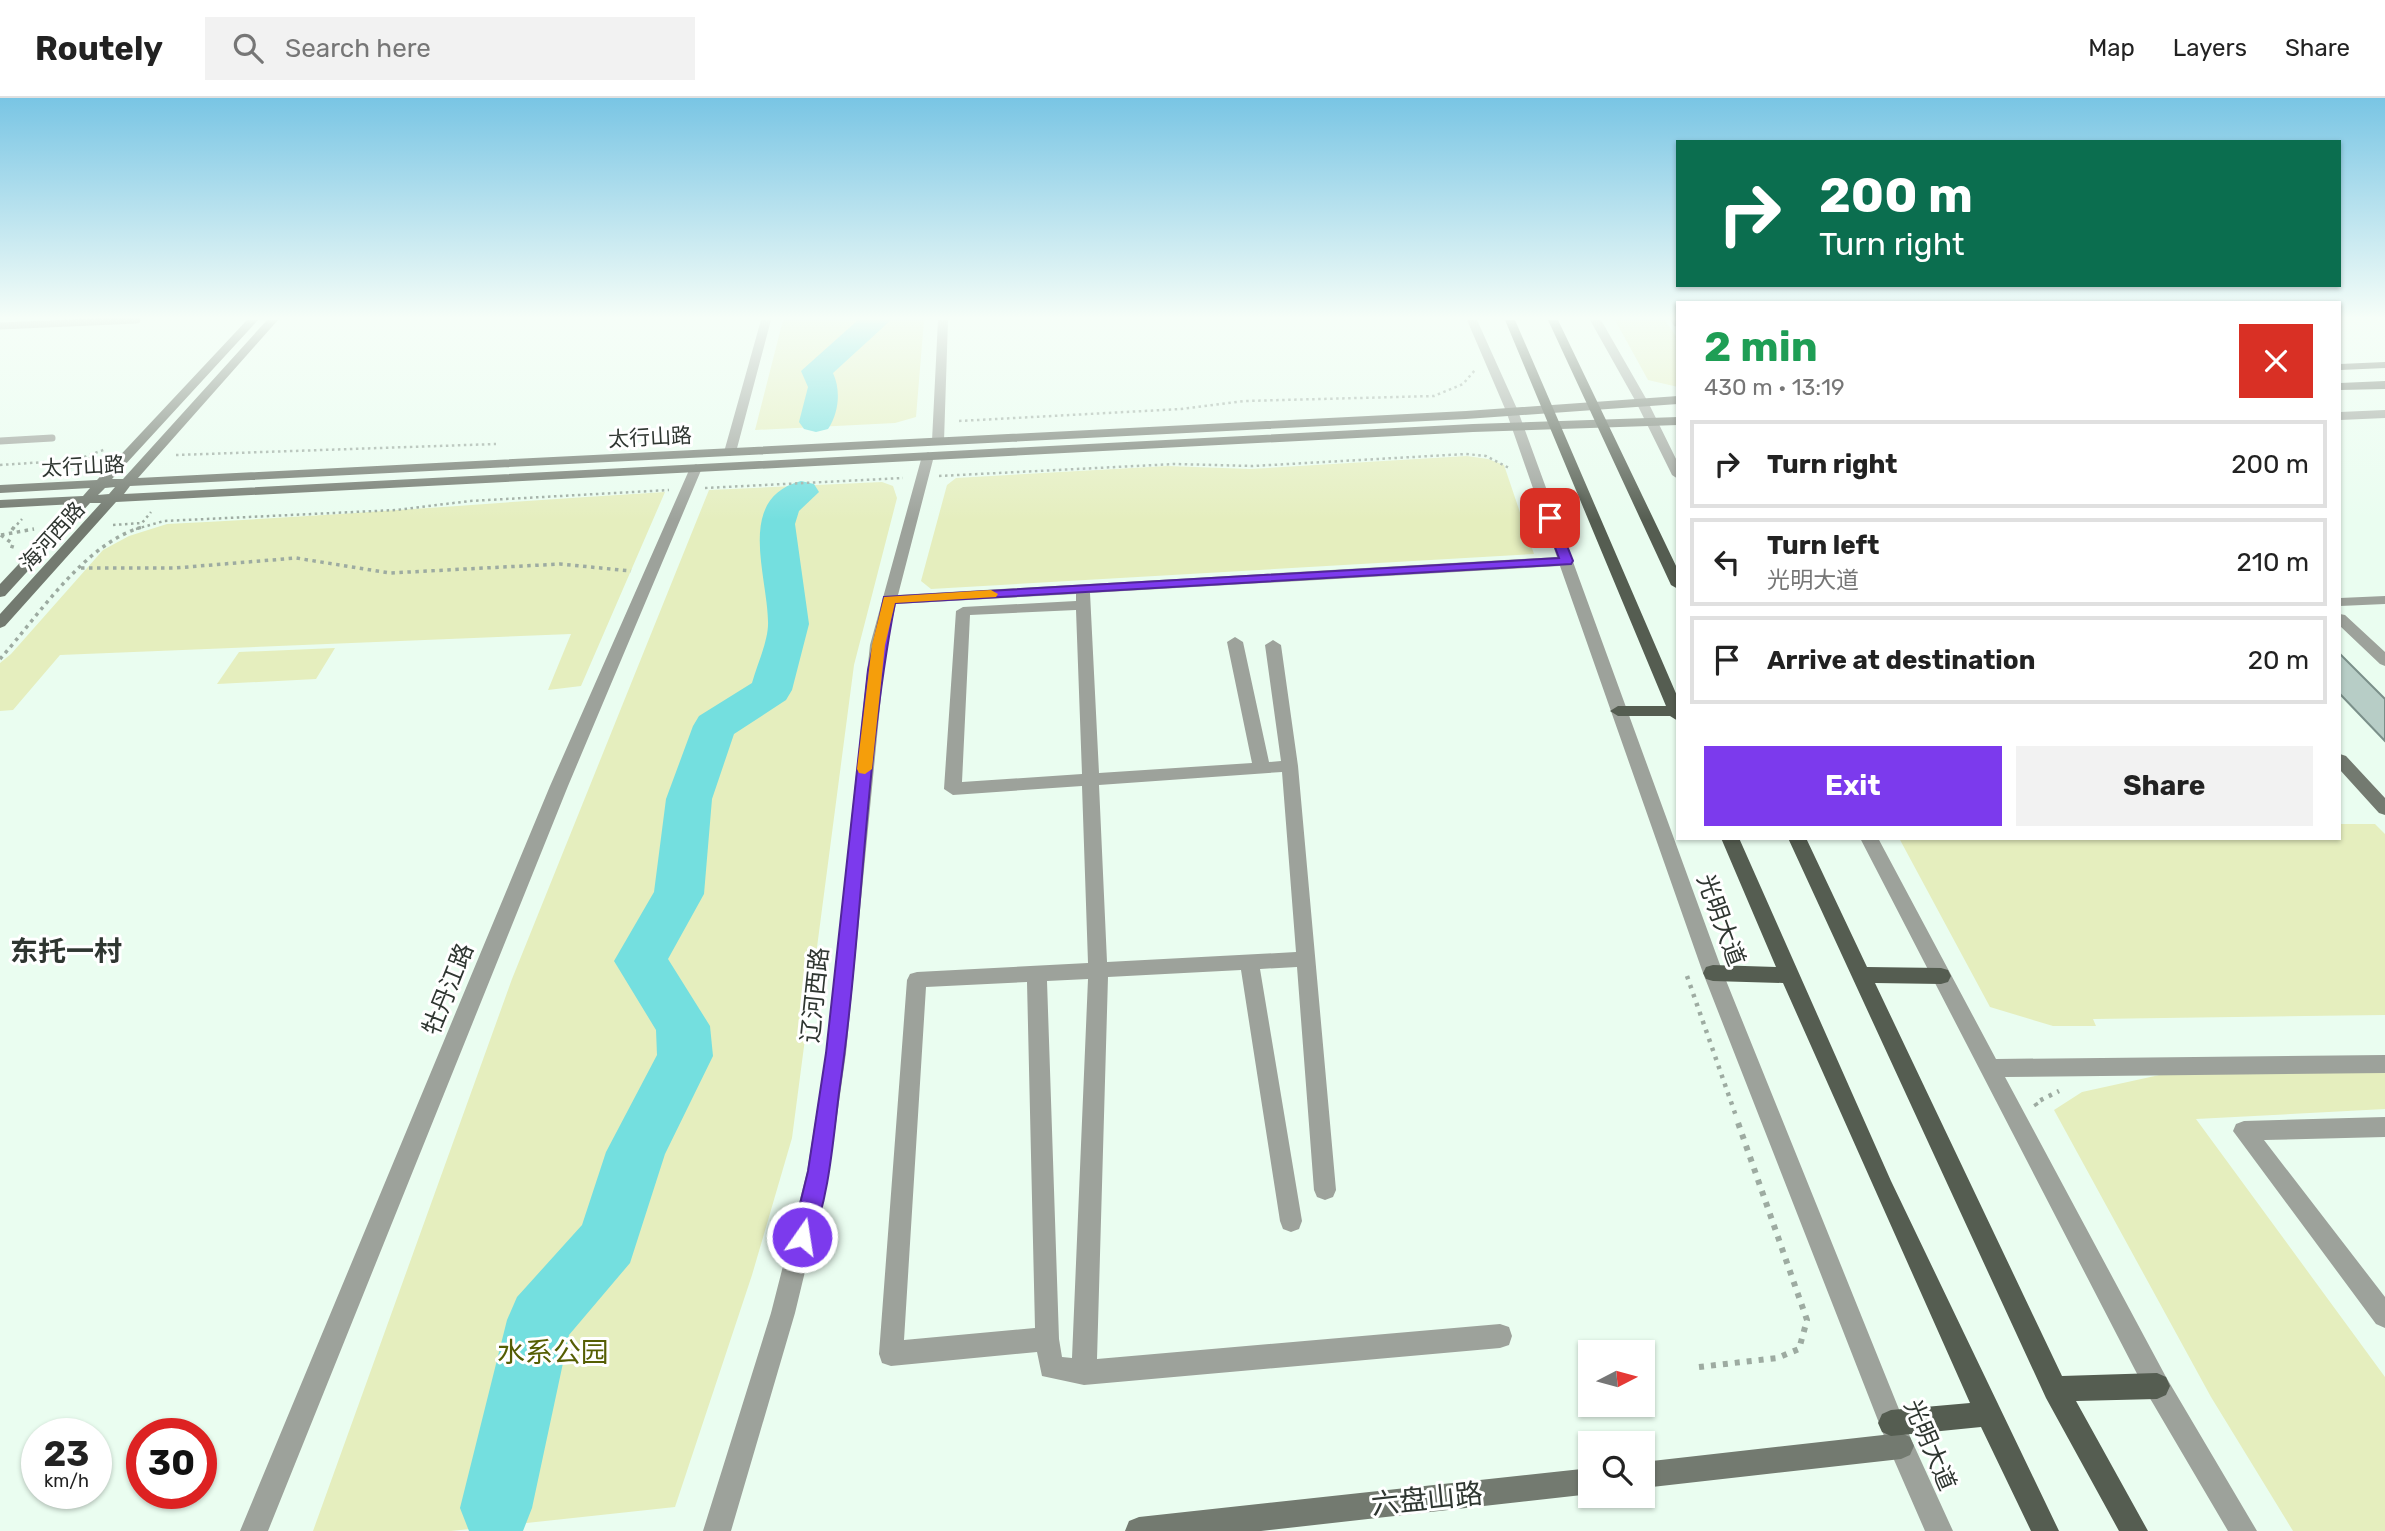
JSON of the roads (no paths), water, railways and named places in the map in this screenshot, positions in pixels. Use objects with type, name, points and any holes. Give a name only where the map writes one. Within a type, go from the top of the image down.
[{"type":"main road","name":"海河西路","points":[[0,593],[191,387]]},
{"type":"main road","name":"海河西路","points":[[0,623],[213,387]]},
{"type":"main road","points":[[1540,387],[1676,712]]},
{"type":"main road","points":[[1585,387],[1676,581]]},
{"type":"main road","name":"太行山路","points":[[0,504],[696,468],[933,449],[1676,400]]},
{"type":"main road","name":"太行山路","points":[[0,489],[730,452],[933,449],[1676,421]]},
{"type":"main road","points":[[1618,712],[1676,714]]},
{"type":"main road","points":[[2341,761],[2385,808]]},
{"type":"main road","name":"光明大道","points":[[1731,840],[1788,975],[1987,1414],[2045,1531]]},
{"type":"main road","points":[[1798,840],[2055,1389],[2134,1531]]},
{"type":"main road","points":[[1713,973],[1788,975]]},
{"type":"main road","points":[[1861,975],[1941,976]]},
{"type":"main road","points":[[2055,1389],[2157,1386]]},
{"type":"main road","points":[[1655,1473],[1896,1435],[1987,1414]]},
{"type":"main road","name":"六盘山路","points":[[1139,1531],[1578,1482]]},
{"type":"street","points":[[730,452],[748,387]]},
{"type":"street","name":"辽河西路","points":[[717,1531],[783,1313],[818,1171],[836,1053],[875,670],[889,600],[922,477],[933,449],[939,422],[940,387]]},
{"type":"street","name":"光明大道","points":[[1501,387],[1567,561],[1618,712],[1713,973],[1896,1435],[1938,1531]]},
{"type":"street","points":[[1633,387],[1676,471]]},
{"type":"street","points":[[2341,416],[2385,414]]},
{"type":"street","name":"牡丹江路","points":[[254,1531],[559,786],[696,468]]},
{"type":"street","points":[[1290,766],[953,789],[963,611],[1083,597],[1567,561]]},
{"type":"street","points":[[889,600],[1083,597]]},
{"type":"street","points":[[1083,597],[1098,970],[1084,1373]]},
{"type":"street","points":[[2341,601],[2385,600]]},
{"type":"street","points":[[2341,619],[2385,661]]},
{"type":"street","points":[[1235,642],[1262,768]]},
{"type":"street","points":[[1273,645],[1290,766],[1325,1189]]},
{"type":"street","points":[[1870,840],[2157,1386],[2244,1531]]},
{"type":"street","points":[[1047,1339],[891,1354],[917,980],[1305,959]]},
{"type":"street","points":[[1249,962],[1291,1221]]},
{"type":"street","points":[[1037,974],[1047,1339],[1051,1367],[1084,1373],[1500,1336]]},
{"type":"street","points":[[1990,1068],[2385,1064]]},
{"type":"street","points":[[2385,1127],[2244,1131],[2385,1316]]},
{"type":"lane","points":[[0,441],[52,438]]},
{"type":"waterway","points":[[816,422],[824,387]]},
{"type":"waterway","points":[[496,1508],[540,1320],[608,1242],[636,1152],[685,1056],[683,1026],[640,961],[679,894],[689,799],[715,726],[771,690],[789,624],[777,524],[782,506],[801,492]]},
{"type":"district","name":"东托一村","points":[[66,951]]},
{"type":"park label","name":"水系公园","points":[[553,1352]]}]
